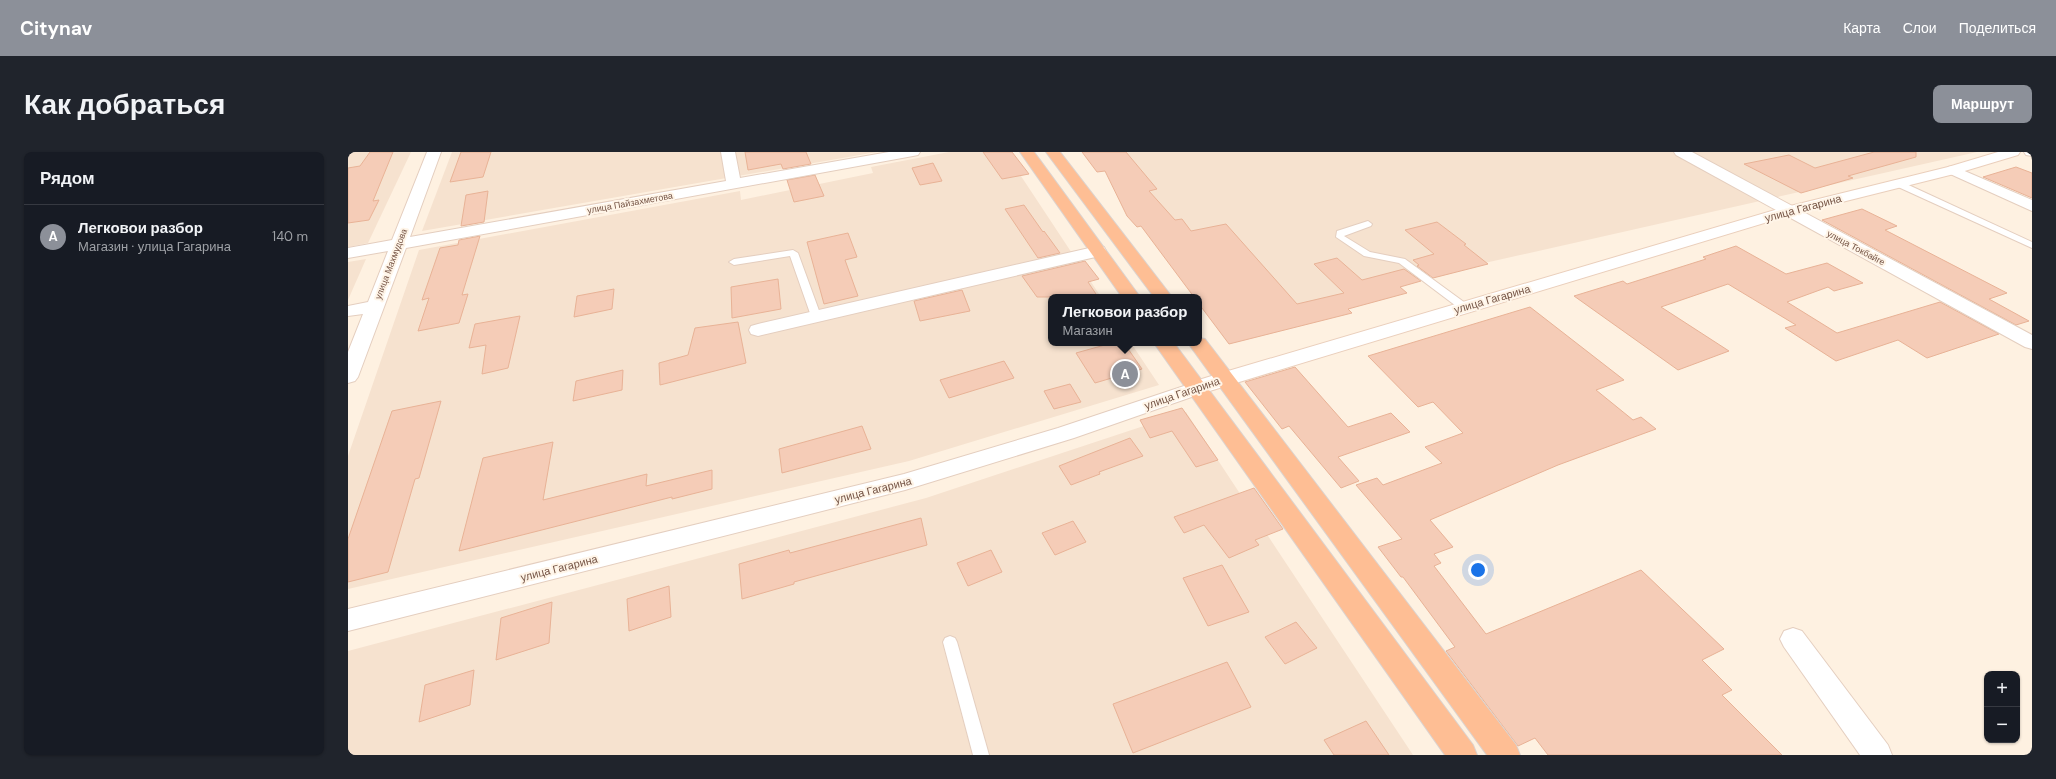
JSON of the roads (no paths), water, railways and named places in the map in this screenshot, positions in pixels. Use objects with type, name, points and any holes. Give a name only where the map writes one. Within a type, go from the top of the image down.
[{"type":"highway","points":[[1027,152],[1129,294]]},
{"type":"highway","points":[[1052,152],[1161,294]]},
{"type":"highway","points":[[1166,346],[1462,755]]},
{"type":"highway","points":[[1200,346],[1505,755]]},
{"type":"street","name":"улица Махмудова","points":[[348,377],[434,152]]},
{"type":"street","points":[[728,152],[734,185]]},
{"type":"street","name":"улица Пайзахметова","points":[[348,253],[913,152]]},
{"type":"street","name":"улица Токбайге","points":[[1681,152],[2032,343]]},
{"type":"street","name":"улица Гагарина","points":[[348,620],[905,482],[1066,432],[1224,378],[1788,211],[1953,170],[2013,152]]},
{"type":"street","points":[[1953,170],[2032,206]]},
{"type":"street","points":[[758,330],[1098,251]]},
{"type":"street","points":[[348,311],[375,306]]},
{"type":"street","points":[[1793,639],[1877,755]]},
{"type":"lane","points":[[1899,184],[2032,245]]},
{"type":"lane","points":[[1368,224],[1340,233],[1340,237],[1367,254],[1402,261],[1464,307]]},
{"type":"lane","points":[[734,262],[794,253],[816,316]]},
{"type":"lane","points":[[950,642],[981,755]]},
{"type":"place","name":"Легковои разбор","points":[[1125,374]]}]
